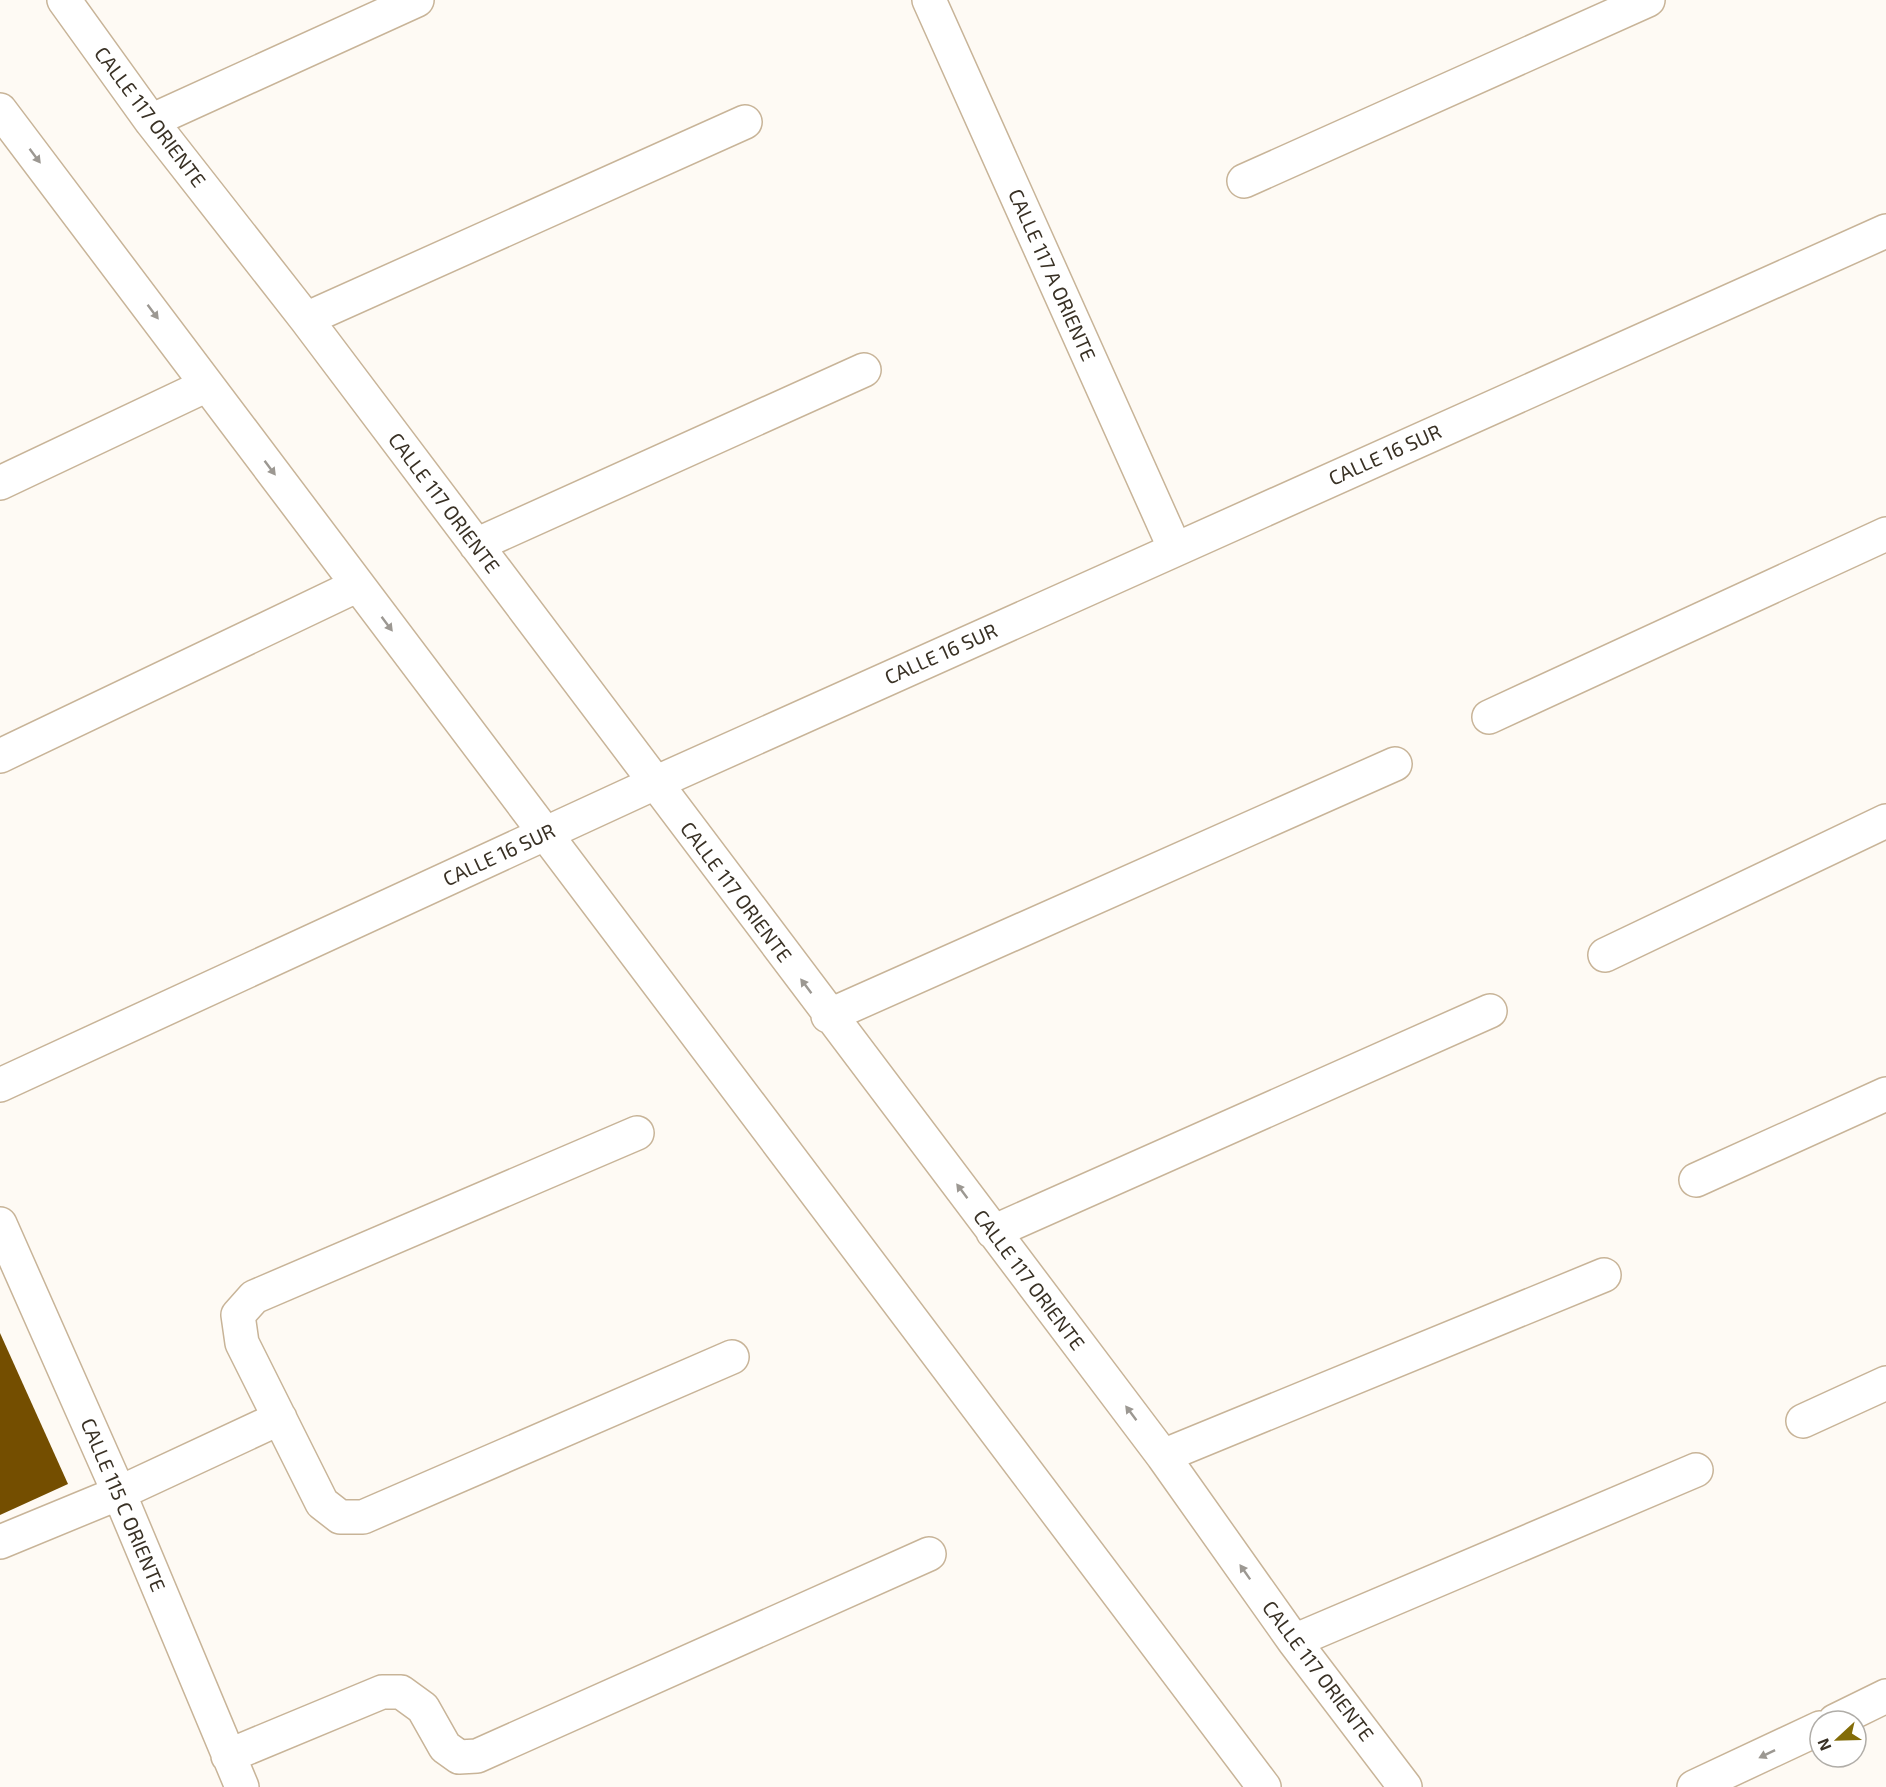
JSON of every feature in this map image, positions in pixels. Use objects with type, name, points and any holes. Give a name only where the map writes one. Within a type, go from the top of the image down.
[{"type":"street","name":"CALLE 117 ORIENTE","points":[[64,0],[151,121],[306,319],[828,1016],[1163,1456],[1294,1641],[1405,1787]]},
{"type":"street","points":[[151,121],[417,0]]},
{"type":"street","name":"CALLE 117 A ORIENTE","points":[[929,0],[1175,549]]},
{"type":"street","points":[[1244,182],[1648,0]]},
{"type":"street","points":[[0,110],[1264,1787]]},
{"type":"street","points":[[306,319],[746,122]]},
{"type":"street","name":"CALLE 16 SUR","points":[[0,1085],[655,783],[1886,231]]},
{"type":"street","points":[[476,545],[864,370]]},
{"type":"street","points":[[0,483],[207,385]]},
{"type":"street","points":[[1489,717],[1886,534]]},
{"type":"street","points":[[0,756],[358,585]]},
{"type":"street","points":[[828,1016],[1395,764]]},
{"type":"street","points":[[1605,955],[1886,821]]},
{"type":"street","points":[[993,1232],[1490,1011]]},
{"type":"street","points":[[1696,1180],[1886,1094]]},
{"type":"street","points":[[637,1133],[254,1297],[238,1315],[242,1343],[322,1503],[340,1518],[363,1517],[732,1357]]},
{"type":"street","name":"CALLE 115 C ORIENTE","points":[[0,1224],[119,1493],[242,1787]]},
{"type":"street","points":[[1163,1456],[1604,1275]]},
{"type":"street","points":[[1803,1421],[1886,1383]]},
{"type":"street","points":[[0,1542],[119,1493],[280,1418]]},
{"type":"street","points":[[1294,1641],[1696,1470]]},
{"type":"street","points":[[228,1756],[382,1692],[401,1692],[423,1707],[445,1747],[459,1757],[477,1756],[929,1554]]},
{"type":"street","points":[[1859,1709],[1886,1696]]},
{"type":"street","points":[[1694,1787],[1808,1734]]},
{"type":"building","points":[[0,1333],[68,1484],[0,1515]]}]
